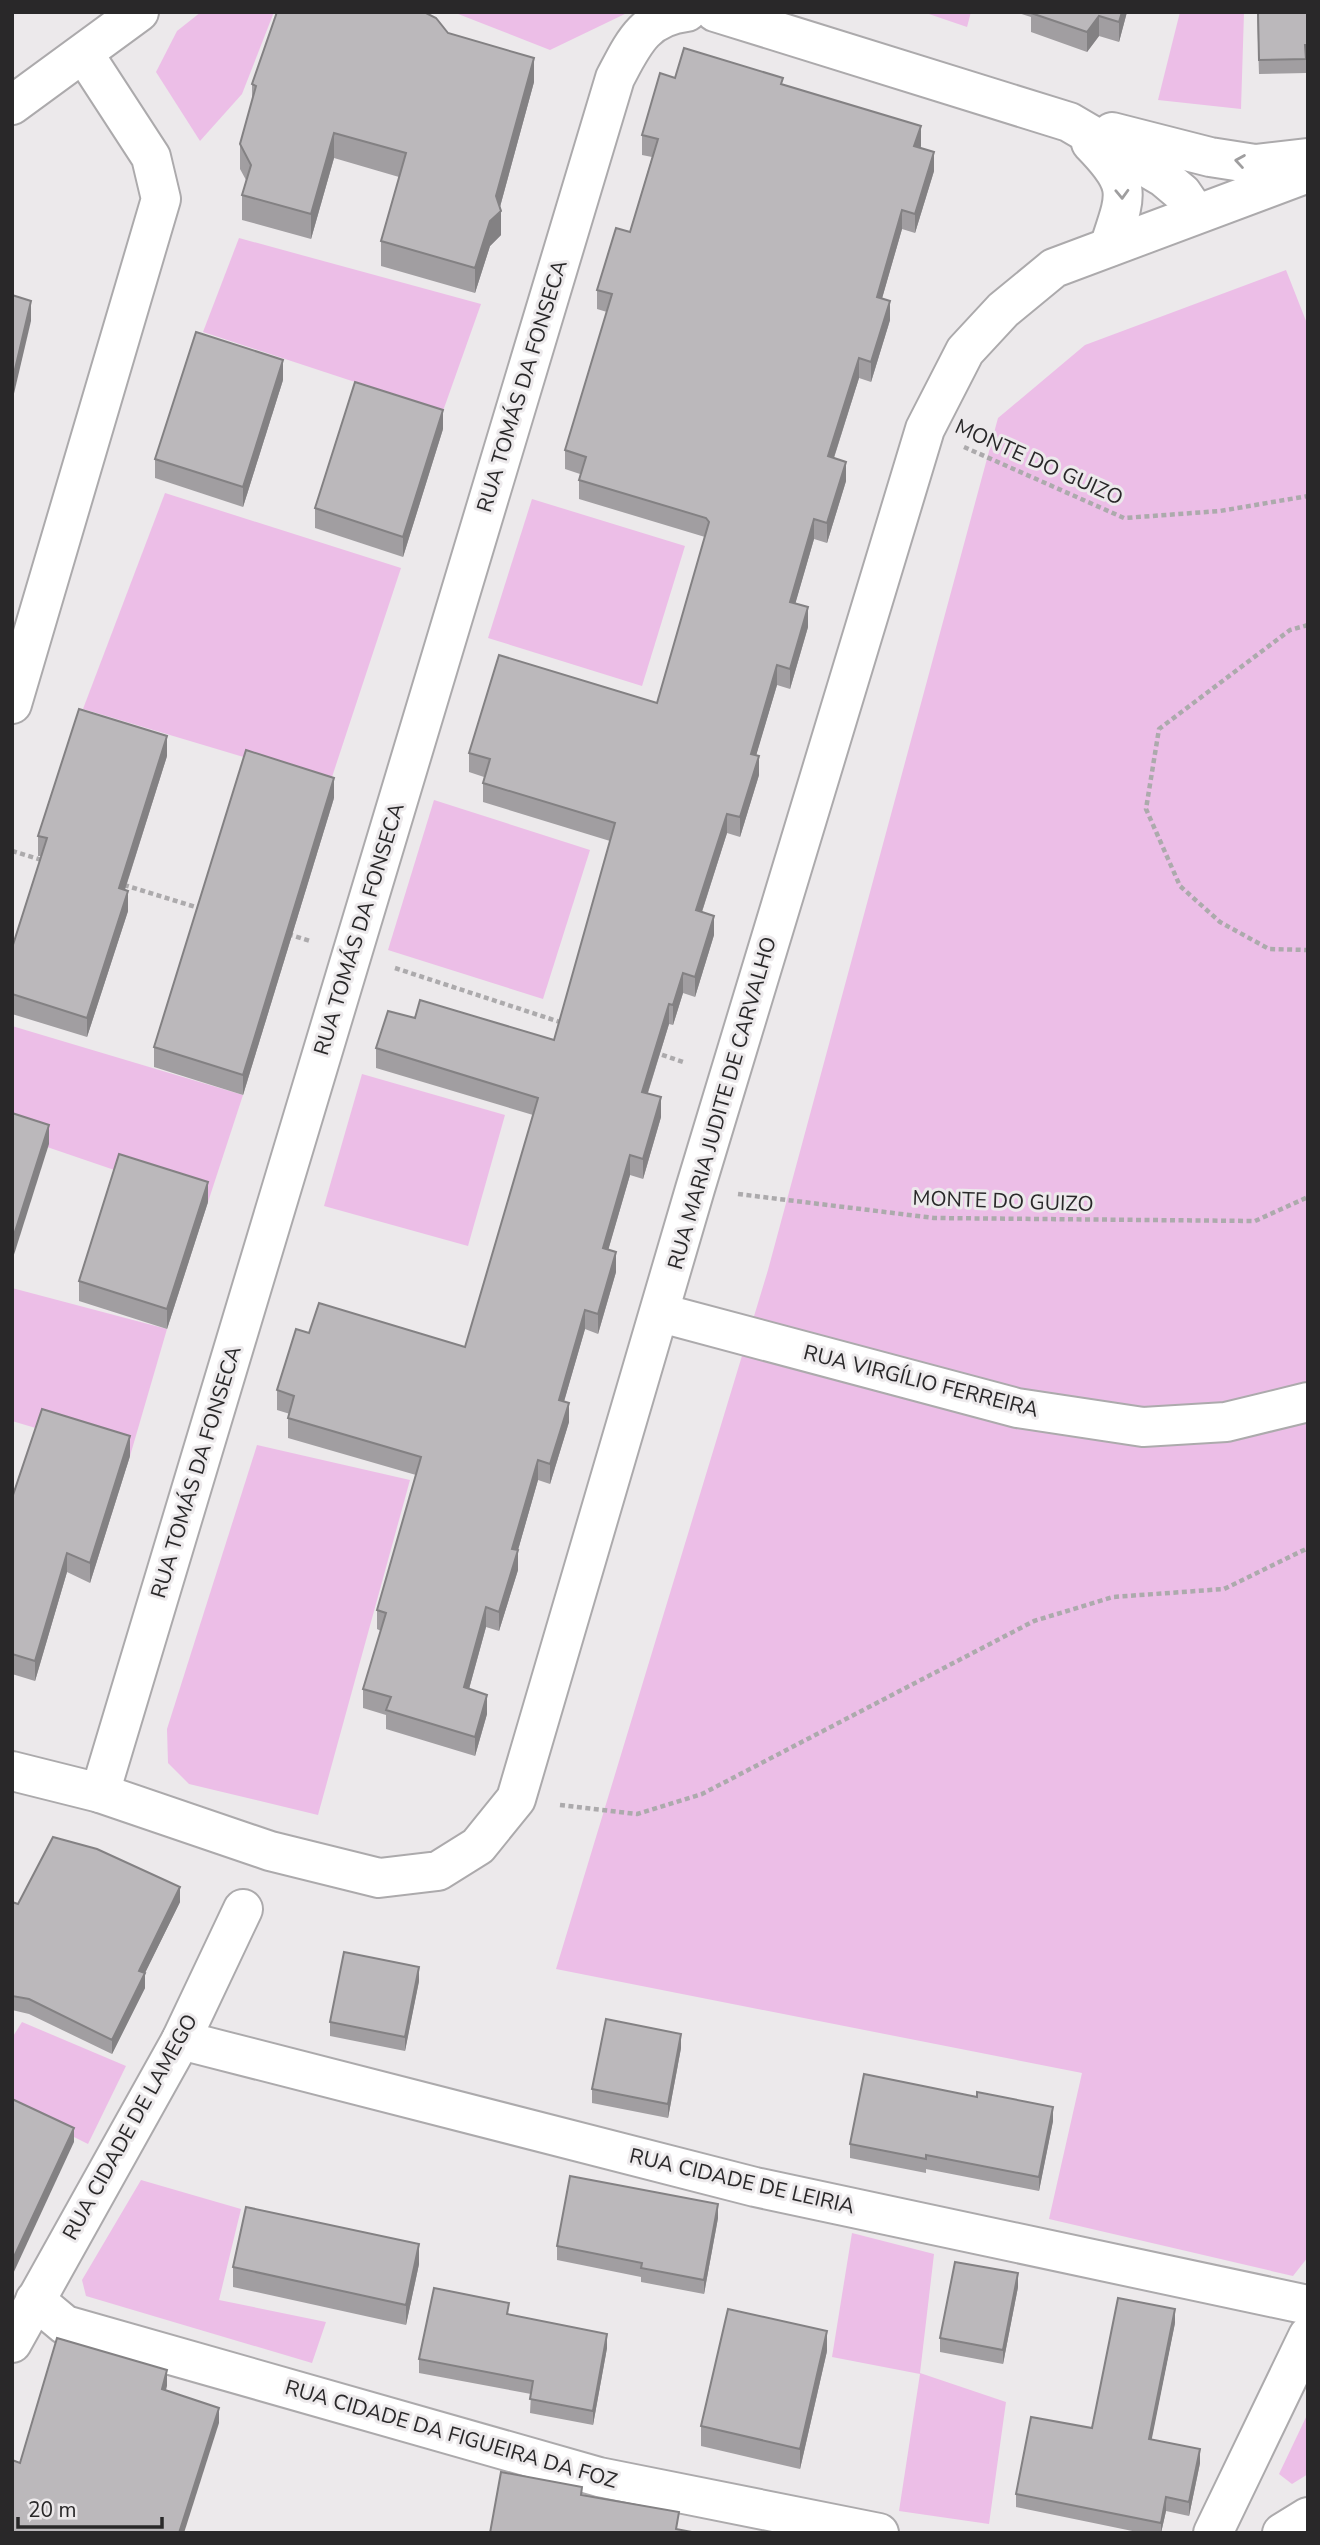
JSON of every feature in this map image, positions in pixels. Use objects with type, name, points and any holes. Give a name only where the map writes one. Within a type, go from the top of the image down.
[{"type":"street","points":[[12,106],[139,12]]},
{"type":"street","name":"RUA TOMÁS DA FONSECA","points":[[100,1793],[615,78],[638,35],[666,14],[687,12]]},
{"type":"street","points":[[715,12],[1069,122],[1210,157],[1255,164],[1308,158]]},
{"type":"street","points":[[12,704],[160,199],[151,156],[84,54]]},
{"type":"street","points":[[1069,122],[1163,177],[1182,192],[1195,212]]},
{"type":"street","points":[[1069,122],[1121,177],[1125,199],[1109,247]]},
{"type":"street","name":"RUA MARIA JUDITE DE CARVALHO","points":[[100,1793],[270,1851],[379,1878],[438,1871],[478,1846],[516,1799],[661,1313],[695,1189],[925,429],[965,351],[1003,310],[1054,268],[1195,212],[1308,173]]},
{"type":"street","name":"RUA VIRGÍLIO FERREIRA","points":[[661,1313],[1017,1408],[1143,1427],[1226,1422],[1308,1402]]},
{"type":"street","points":[[12,1771],[100,1793]]},
{"type":"street","name":"RUA CIDADE DE LAMEGO","points":[[12,2343],[181,2040],[243,1909]]},
{"type":"street","name":"RUA CIDADE DE LEIRIA","points":[[181,2040],[755,2187],[1308,2305]]},
{"type":"street","name":"RUA CIDADE DA FIGUEIRA DA FOZ","points":[[35,2300],[65,2325],[599,2477],[879,2533]]},
{"type":"street","points":[[1213,2533],[1308,2336]]},
{"type":"street","points":[[1282,2533],[1308,2517]]},
{"type":"path","name":"MONTE DO GUIZO","points":[[925,429],[1124,517],[1220,511],[1308,496]]},
{"type":"path","points":[[1308,625],[1290,630],[1159,729],[1146,809],[1180,886],[1220,922],[1269,949],[1308,950]]},
{"type":"path","points":[[12,851],[51,863]]},
{"type":"path","points":[[117,883],[208,910]]},
{"type":"path","points":[[287,934],[573,1026]]},
{"type":"path","points":[[651,1051],[729,1077]]},
{"type":"path","name":"MONTE DO GUIZO","points":[[695,1189],[934,1218],[1255,1221],[1308,1197]]},
{"type":"path","points":[[516,1799],[637,1814],[702,1794],[1034,1621],[1113,1597],[1224,1589],[1308,1548]]},
{"type":"shaded area","points":[[201,12],[274,12],[242,94],[200,141],[156,72],[177,31]]},
{"type":"shaded area","points":[[453,12],[629,12],[550,50]]},
{"type":"shaded area","points":[[923,12],[971,12],[967,27]]},
{"type":"shaded area","points":[[1180,12],[1244,12],[1241,109],[1158,100]]},
{"type":"shaded area","points":[[239,238],[481,304],[443,411],[203,332]]},
{"type":"shaded area","points":[[1286,270],[1308,326],[1308,2257],[1293,2276],[1049,2219],[1082,2073],[556,1969],[768,1270],[998,418],[1085,345]]},
{"type":"shaded area","points":[[165,493],[401,568],[330,783],[83,709]]},
{"type":"shaded area","points":[[532,499],[685,546],[642,686],[488,638]]},
{"type":"shaded area","points":[[434,800],[590,850],[543,999],[388,950]]},
{"type":"shaded area","points":[[12,1026],[243,1095],[208,1202],[12,1135]]},
{"type":"shaded area","points":[[362,1074],[505,1115],[468,1246],[324,1206]]},
{"type":"shaded area","points":[[12,1288],[167,1329],[130,1456],[12,1421]]},
{"type":"shaded area","points":[[257,1445],[410,1480],[318,1815],[189,1784],[168,1763],[167,1729]]},
{"type":"shaded area","points":[[22,2022],[126,2066],[88,2144],[12,2106],[12,2038]]},
{"type":"shaded area","points":[[141,2180],[241,2209],[219,2300],[326,2322],[312,2363],[86,2296],[82,2280]]},
{"type":"shaded area","points":[[852,2233],[934,2254],[920,2373],[1006,2402],[989,2524],[899,2511],[920,2374],[832,2357]]},
{"type":"shaded area","points":[[1308,2413],[1308,2474],[1292,2484],[1279,2474]]},
{"type":"building","points":[[277,12],[424,12],[436,18],[448,33],[534,58],[496,196],[501,211],[490,221],[475,268],[381,241],[406,153],[334,133],[311,214],[242,195],[251,165],[240,144],[256,86],[252,84]]},
{"type":"building","points":[[1122,12],[1119,22],[1099,16],[1087,32],[1031,13]]},
{"type":"building","points":[[1258,12],[1308,12],[1306,59],[1259,60]]},
{"type":"building","points":[[684,48],[783,78],[781,84],[921,126],[914,146],[934,152],[915,214],[902,210],[877,297],[890,301],[871,362],[859,358],[828,456],[846,462],[827,523],[814,519],[790,602],[808,607],[790,669],[777,665],[751,754],[759,756],[740,817],[727,814],[696,910],[714,916],[695,977],[683,973],[673,1005],[669,1004],[642,1092],[661,1097],[643,1159],[630,1155],[603,1248],[616,1252],[598,1314],[585,1310],[559,1400],[569,1403],[550,1464],[538,1460],[512,1549],[518,1550],[499,1612],[486,1607],[464,1687],[487,1695],[475,1737],[386,1710],[391,1697],[363,1689],[386,1613],[377,1610],[421,1457],[288,1418],[294,1396],[277,1390],[296,1329],[309,1333],[319,1303],[465,1347],[538,1098],[376,1048],[388,1011],[415,1018],[420,1000],[554,1040],[615,823],[483,783],[490,759],[469,753],[499,655],[657,703],[709,522],[706,518],[579,480],[586,457],[565,450],[612,294],[597,290],[616,228],[630,232],[658,139],[642,135],[660,73],[675,78]]},
{"type":"building","points":[[12,295],[31,301],[12,382]]},
{"type":"building","points":[[196,332],[283,360],[243,487],[155,459]]},
{"type":"building","points":[[355,382],[443,410],[403,537],[315,508]]},
{"type":"building","points":[[79,709],[167,736],[119,888],[128,891],[87,1018],[12,994],[12,948],[47,838],[38,836]]},
{"type":"building","points":[[246,750],[334,778],[243,1075],[154,1047]]},
{"type":"building","points":[[12,1113],[49,1125],[12,1241]]},
{"type":"building","points":[[119,1154],[208,1182],[167,1309],[79,1281]]},
{"type":"building","points":[[42,1409],[130,1436],[90,1563],[67,1553],[35,1661],[12,1654],[12,1498]]},
{"type":"building","points":[[53,1837],[97,1849],[180,1887],[139,1971],[145,1973],[112,2040],[29,1999],[12,1996],[12,1902],[18,1904]]},
{"type":"building","points":[[344,1952],[419,1967],[405,2037],[330,2022]]},
{"type":"building","points":[[606,2019],[681,2034],[668,2104],[592,2089]]},
{"type":"building","points":[[864,2074],[977,2097],[977,2092],[1053,2107],[1039,2177],[926,2155],[926,2159],[850,2144]]},
{"type":"building","points":[[12,2099],[74,2128],[12,2261]]},
{"type":"building","points":[[570,2176],[718,2204],[704,2280],[641,2268],[642,2263],[557,2246]]},
{"type":"building","points":[[246,2207],[419,2244],[406,2305],[233,2267]]},
{"type":"building","points":[[955,2262],[1018,2273],[1003,2350],[940,2338]]},
{"type":"building","points":[[434,2288],[509,2303],[507,2314],[607,2334],[593,2411],[530,2399],[533,2381],[419,2359]]},
{"type":"building","points":[[1118,2298],[1175,2309],[1149,2439],[1200,2449],[1189,2502],[1166,2497],[1161,2523],[1016,2494],[1031,2417],[1092,2428]]},
{"type":"building","points":[[728,2309],[827,2331],[800,2449],[701,2426]]},
{"type":"building","points":[[57,2338],[167,2370],[162,2389],[219,2408],[179,2533],[12,2533],[12,2460],[20,2463]]},
{"type":"building","points":[[501,2472],[582,2487],[581,2495],[679,2512],[676,2529],[697,2533],[490,2533]]}]
